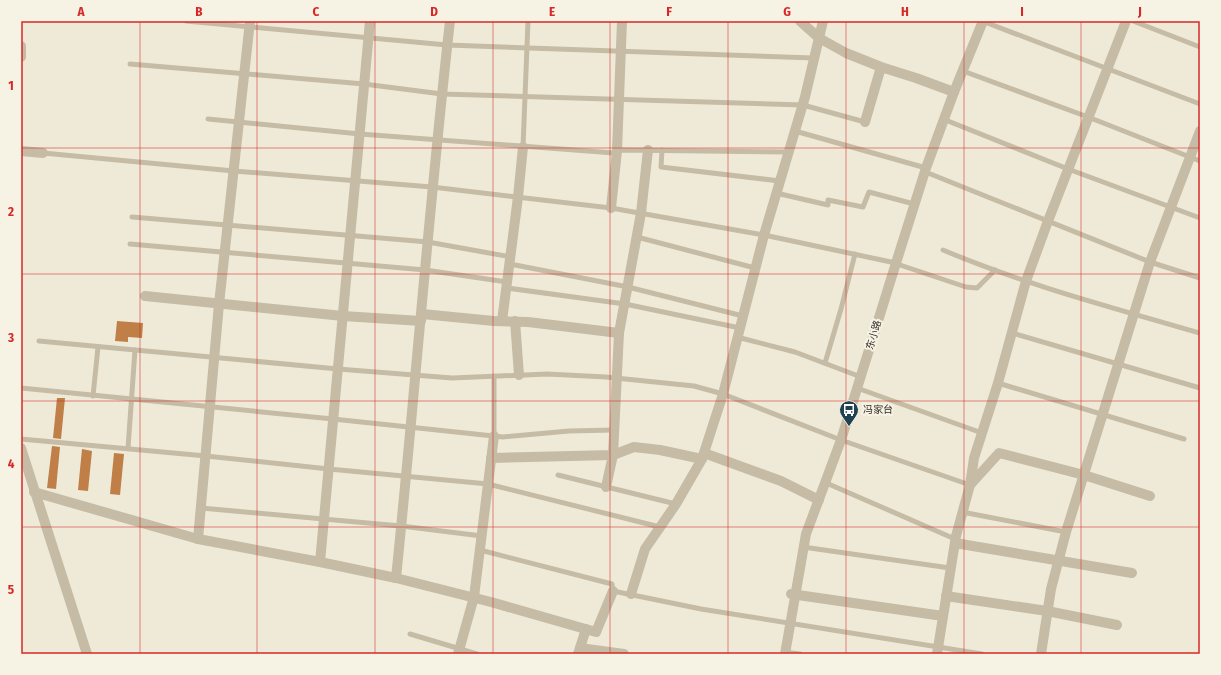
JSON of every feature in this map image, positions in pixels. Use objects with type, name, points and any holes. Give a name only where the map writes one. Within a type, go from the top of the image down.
[{"type":"street","points":[[320,562],[370,21]]},
{"type":"street","points":[[396,578],[426,270],[432,187],[450,21]]},
{"type":"street","points":[[611,208],[617,151],[622,21]]},
{"type":"street","points":[[800,21],[819,38],[846,53],[881,67],[952,91]]},
{"type":"street","points":[[631,594],[645,549],[676,504],[704,456],[723,394],[764,235],[795,131],[823,21]]},
{"type":"street","name":"东小路","points":[[784,653],[801,546],[802,531],[817,499],[840,440],[893,262],[923,169],[978,21]]},
{"type":"street","name":"东小路","points":[[952,91],[963,71],[983,21]]},
{"type":"street","points":[[937,650],[955,541],[970,485],[974,458],[998,383],[1026,281],[1126,21]]},
{"type":"street","points":[[198,539],[219,304],[249,24]]},
{"type":"street","points":[[21,46],[21,57]]},
{"type":"street","points":[[865,122],[881,67]]},
{"type":"street","points":[[1041,654],[1051,589],[1066,532],[1150,262],[1200,131]]},
{"type":"street","points":[[502,321],[523,146]]},
{"type":"street","points":[[606,487],[612,455],[619,333],[642,212],[648,150]]},
{"type":"street","points":[[21,151],[43,153]]},
{"type":"street","points":[[145,296],[343,316],[421,317],[515,321],[619,333]]},
{"type":"street","points":[[515,321],[519,375]]},
{"type":"street","points":[[458,651],[474,597],[494,436]]},
{"type":"street","points":[[491,458],[612,455],[634,447],[660,450],[704,456],[781,481],[817,499]]},
{"type":"street","points":[[21,448],[87,654]]},
{"type":"street","points":[[970,485],[999,453],[1084,475],[1150,496]]},
{"type":"street","points":[[34,492],[198,539],[396,578],[474,597],[596,632],[613,591]]},
{"type":"street","points":[[955,541],[1132,573]]},
{"type":"street","points":[[793,594],[943,616]]},
{"type":"street","points":[[946,596],[1047,611],[1117,624]]},
{"type":"street","points":[[586,629],[579,651],[624,654]]},
{"type":"lane","points":[[186,21],[249,24],[369,38],[447,45],[814,58]]},
{"type":"lane","points":[[523,146],[528,21]]},
{"type":"lane","points":[[983,21],[1107,70],[1200,104]]},
{"type":"lane","points":[[1133,21],[1200,46]]},
{"type":"lane","points":[[130,64],[244,75],[364,84],[442,94],[802,105],[865,122]]},
{"type":"lane","points":[[963,71],[1088,117],[1200,161]]},
{"type":"lane","points":[[208,119],[437,141],[614,153],[620,150],[788,152]]},
{"type":"lane","points":[[942,119],[1068,169],[1200,218]]},
{"type":"lane","points":[[795,131],[923,169],[1150,262],[1200,278]]},
{"type":"lane","points":[[662,150],[661,167],[780,181]]},
{"type":"lane","points":[[43,153],[234,171],[432,187],[642,212],[764,235],[893,262],[966,286],[977,288],[995,270]]},
{"type":"lane","points":[[776,193],[828,205],[828,200],[863,207],[869,192],[912,203]]},
{"type":"lane","points":[[132,217],[428,242],[628,287],[743,316]]},
{"type":"lane","points":[[637,237],[755,268]]},
{"type":"lane","points":[[130,244],[426,270],[625,304],[739,333],[860,376]]},
{"type":"lane","points":[[943,250],[974,263],[1026,281],[1200,334]]},
{"type":"lane","points":[[825,363],[855,254]]},
{"type":"lane","points":[[1012,333],[1200,388]]},
{"type":"lane","points":[[39,341],[215,358],[452,378],[547,374],[616,378],[694,386],[723,394],[840,440],[970,485]]},
{"type":"lane","points":[[94,396],[98,347]]},
{"type":"lane","points":[[128,448],[135,350]]},
{"type":"lane","points":[[494,376],[494,436]]},
{"type":"lane","points":[[998,383],[1184,439]]},
{"type":"lane","points":[[21,388],[503,437],[569,431],[614,430]]},
{"type":"lane","points":[[856,388],[982,433]]},
{"type":"lane","points":[[21,439],[128,448],[488,484],[660,527]]},
{"type":"lane","points":[[558,475],[676,504]]},
{"type":"lane","points":[[824,482],[955,541]]},
{"type":"lane","points":[[201,508],[401,526],[482,536]]},
{"type":"lane","points":[[962,512],[1066,532]]},
{"type":"lane","points":[[801,546],[950,568]]},
{"type":"lane","points":[[480,550],[612,584],[613,591],[701,609],[937,650],[982,654]]},
{"type":"lane","points":[[410,634],[458,651],[477,654]]},
{"type":"lane","points":[[784,653],[800,654]]},
{"type":"building","points":[[117,321],[143,323],[142,338],[128,337],[128,342],[115,341]]},
{"type":"building","points":[[57,398],[65,398],[61,439],[53,438]]},
{"type":"building","points":[[52,446],[60,447],[56,489],[47,488]]},
{"type":"building","points":[[82,449],[92,451],[88,491],[78,490]]},
{"type":"building","points":[[114,453],[124,454],[120,495],[110,494]]},
{"type":"place","name":"冯家台","points":[[849,427]]}]
